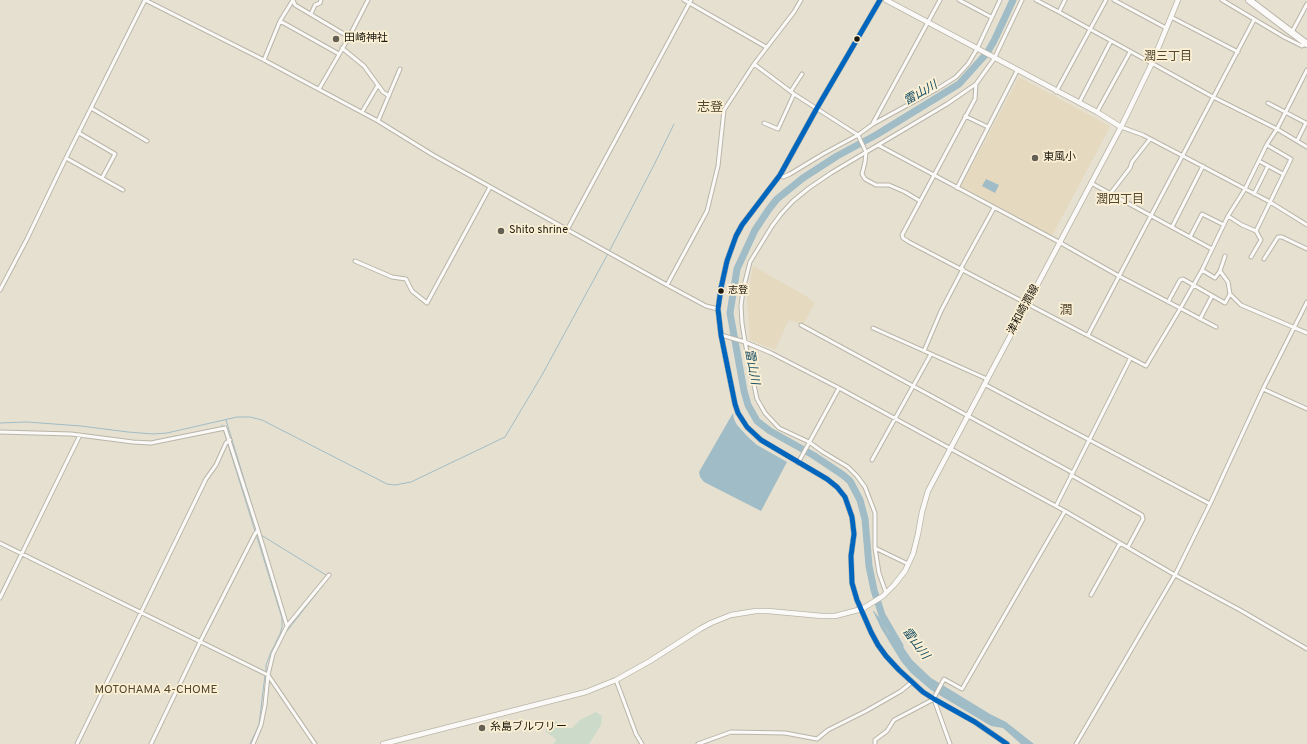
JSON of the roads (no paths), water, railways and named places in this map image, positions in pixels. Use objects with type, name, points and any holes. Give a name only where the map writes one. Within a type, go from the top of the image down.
[{"type":"highway","points":[[1249,0],[1307,44]]},
{"type":"main road","points":[[880,0],[780,175],[742,225],[736,236],[727,261],[718,309],[721,335],[734,400],[747,428],[757,437],[826,479],[837,487],[845,497],[852,517],[854,534],[851,556],[852,583],[857,600],[871,632],[882,651],[912,682],[934,698],[975,722],[1007,744]]},
{"type":"main road","points":[[886,0],[1056,92],[1097,112],[1121,127]]},
{"type":"main road","name":"津和崎潤線","points":[[384,744],[574,696],[616,680],[700,629],[731,615],[756,611],[768,611],[835,616],[862,609],[884,595],[901,577],[908,564],[916,545],[925,501],[933,481],[1121,127],[1152,63],[1178,0]]},
{"type":"street","points":[[0,290],[27,239],[145,0],[264,60],[362,112],[433,155],[567,230],[706,306],[718,309]]},
{"type":"street","points":[[293,0],[294,4],[349,37]]},
{"type":"street","points":[[264,60],[280,21],[293,0]]},
{"type":"street","points":[[311,14],[321,0]]},
{"type":"street","points":[[319,89],[349,37],[368,0]]},
{"type":"street","points":[[684,0],[690,2],[766,47]]},
{"type":"street","points":[[667,285],[707,211],[718,166],[724,110],[754,64],[794,12],[801,0]]},
{"type":"street","points":[[872,124],[940,0]]},
{"type":"street","points":[[959,0],[992,17]]},
{"type":"street","points":[[780,175],[783,177],[790,174],[823,154],[859,136],[872,124],[956,77],[968,64],[1000,0]]},
{"type":"street","points":[[884,595],[879,573],[876,548],[875,513],[865,487],[848,467],[809,442],[779,428],[769,419],[760,406],[754,388],[742,323],[741,306],[747,270],[750,262],[772,226],[793,202],[809,188],[866,151],[947,104],[976,84],[994,59],[1022,0]]},
{"type":"street","points":[[1036,0],[1090,28],[1130,52],[1213,97],[1307,146]]},
{"type":"street","points":[[1059,12],[1065,0]]},
{"type":"street","points":[[1056,92],[1106,0]]},
{"type":"street","points":[[1114,0],[1166,28]]},
{"type":"street","points":[[1222,0],[1284,37],[1302,46],[1307,44]]},
{"type":"street","points":[[567,230],[690,2]]},
{"type":"street","points":[[1292,32],[1307,4]]},
{"type":"street","points":[[1171,17],[1238,52]]},
{"type":"street","points":[[1088,335],[1254,20]]},
{"type":"street","points":[[280,21],[339,54]]},
{"type":"street","points":[[1079,103],[1111,41]]},
{"type":"street","points":[[342,48],[364,66],[383,92],[389,96]]},
{"type":"street","points":[[1097,112],[1130,52]]},
{"type":"street","points":[[754,64],[792,92],[859,136],[866,151],[862,174],[865,179],[876,185],[889,185],[920,201]]},
{"type":"street","points":[[378,121],[400,68]]},
{"type":"street","points":[[976,84],[974,99],[902,236],[903,238],[1088,335],[1130,359],[1147,366],[1202,270],[1228,216],[1245,189],[1307,70]]},
{"type":"street","points":[[957,188],[1017,71]]},
{"type":"street","points":[[764,123],[778,130],[792,92],[802,74]]},
{"type":"street","points":[[362,112],[378,85]]},
{"type":"street","points":[[1268,103],[1286,111],[1306,123],[1297,141]]},
{"type":"street","points":[[91,108],[147,141]]},
{"type":"street","points":[[965,116],[988,127]]},
{"type":"street","points":[[1121,127],[1150,139],[1203,166],[1307,224]]},
{"type":"street","points":[[78,133],[114,154],[102,178]]},
{"type":"street","points":[[1110,194],[1150,139]]},
{"type":"street","points":[[878,145],[1180,309],[1216,327]]},
{"type":"street","points":[[1256,231],[1291,159],[1267,145]]},
{"type":"street","points":[[66,158],[123,190]]},
{"type":"street","points":[[1259,161],[1283,174]]},
{"type":"street","points":[[1172,227],[1203,166]]},
{"type":"street","points":[[1254,194],[1268,166]]},
{"type":"street","points":[[1091,184],[1212,249]]},
{"type":"street","points":[[355,261],[392,277],[406,278],[412,291],[427,303],[490,187]]},
{"type":"street","points":[[924,351],[962,268],[994,208]]},
{"type":"street","points":[[1190,237],[1202,214],[1224,225]]},
{"type":"street","points":[[1228,216],[1242,225],[1256,231],[1261,240],[1251,257]]},
{"type":"street","points":[[1264,259],[1278,237],[1282,237],[1307,249]]},
{"type":"street","points":[[1202,270],[1215,278],[1220,271],[1225,256]]},
{"type":"street","points":[[1220,271],[1228,282],[1230,294],[1241,305],[1307,334]]},
{"type":"street","points":[[1168,302],[1180,280],[1183,280],[1225,303],[1230,294]]},
{"type":"street","points":[[1200,319],[1212,296]]},
{"type":"street","points":[[1076,744],[1175,575],[1210,504],[1263,389],[1307,302]]},
{"type":"street","points":[[801,325],[1072,474],[1142,515],[1143,519],[1128,547]]},
{"type":"street","points":[[873,328],[987,378]]},
{"type":"street","points":[[721,335],[745,342],[771,353],[839,388],[950,450],[1056,506],[1307,649]]},
{"type":"street","points":[[872,460],[894,418],[931,354]]},
{"type":"street","points":[[1056,506],[1130,359]]},
{"type":"street","points":[[984,384],[1210,504]]},
{"type":"street","points":[[798,463],[839,388]]},
{"type":"street","points":[[1263,389],[1307,409]]},
{"type":"street","points":[[0,432],[80,435],[151,444],[224,429],[230,440],[287,626]]},
{"type":"street","points":[[0,598],[80,435]]},
{"type":"street","points":[[77,744],[206,480],[216,465],[226,443],[230,440]]},
{"type":"street","points":[[236,459],[240,461]]},
{"type":"street","points":[[875,744],[875,740],[887,731],[894,720],[934,698],[944,679],[962,689],[1065,512]]},
{"type":"street","points":[[151,744],[200,642],[258,530]]},
{"type":"street","points":[[0,543],[266,674],[315,744]]},
{"type":"street","points":[[1091,595],[1120,543]]},
{"type":"street","points":[[876,548],[908,564]]},
{"type":"street","points":[[253,744],[262,725],[265,705],[266,674],[273,654],[287,626],[328,576]]},
{"type":"street","points":[[616,680],[636,734],[642,744]]},
{"type":"street","points":[[698,744],[731,732],[785,733],[817,739],[828,730],[866,711],[912,682]]},
{"type":"street","points":[[934,698],[950,744]]},
{"type":"street","points":[[817,739],[818,744]]},
{"type":"water","points":[[986,179],[999,185],[995,193],[982,186]]},
{"type":"water","points":[[733,413],[737,425],[749,438],[757,445],[787,462],[761,511],[704,482],[700,477],[699,472]]},
{"type":"water","points":[[873,611],[881,619],[888,633],[899,641],[912,660],[931,678],[1006,722],[1034,744],[1021,744],[1003,728],[991,726],[931,690],[911,673],[901,661],[881,628]]},
{"type":"waterway","name":"雷山川","points":[[900,646],[882,615],[874,590],[869,566],[865,519],[860,500],[850,481],[813,455],[770,431],[757,421],[748,405],[744,391],[730,313],[737,269],[755,230],[777,199],[803,178],[837,156],[876,135],[959,84],[987,53],[1013,0]]},
{"type":"waterway","points":[[0,423],[27,422],[153,434],[167,433],[237,417],[250,417],[262,420],[387,484],[395,485],[411,482],[505,437],[542,375],[611,248],[674,124]]},
{"type":"waterway","points":[[226,420],[261,535],[326,575]]},
{"type":"waterway","points":[[222,425],[255,531]]},
{"type":"waterway","points":[[256,534],[282,618],[280,634],[266,665],[266,672]]},
{"type":"waterway","points":[[287,631],[327,580]]},
{"type":"waterway","points":[[250,744],[259,725],[265,675]]},
{"type":"place","name":"田崎神社","points":[[336,39]]},
{"type":"place","name":"東風小","points":[[1035,158]]},
{"type":"place","name":"Shito shrine","points":[[501,231]]},
{"type":"place","name":"志登","points":[[721,291]]},
{"type":"place","name":"糸島ブルワリー","points":[[482,728]]},
{"type":"district","name":"潤三丁目","points":[[1168,58]]},
{"type":"district","name":"志登","points":[[710,108]]},
{"type":"district","name":"潤四丁目","points":[[1120,201]]},
{"type":"district","name":"潤","points":[[1066,311]]},
{"type":"district","name":"MOTOHAMA 4-CHOME","points":[[156,691]]}]
